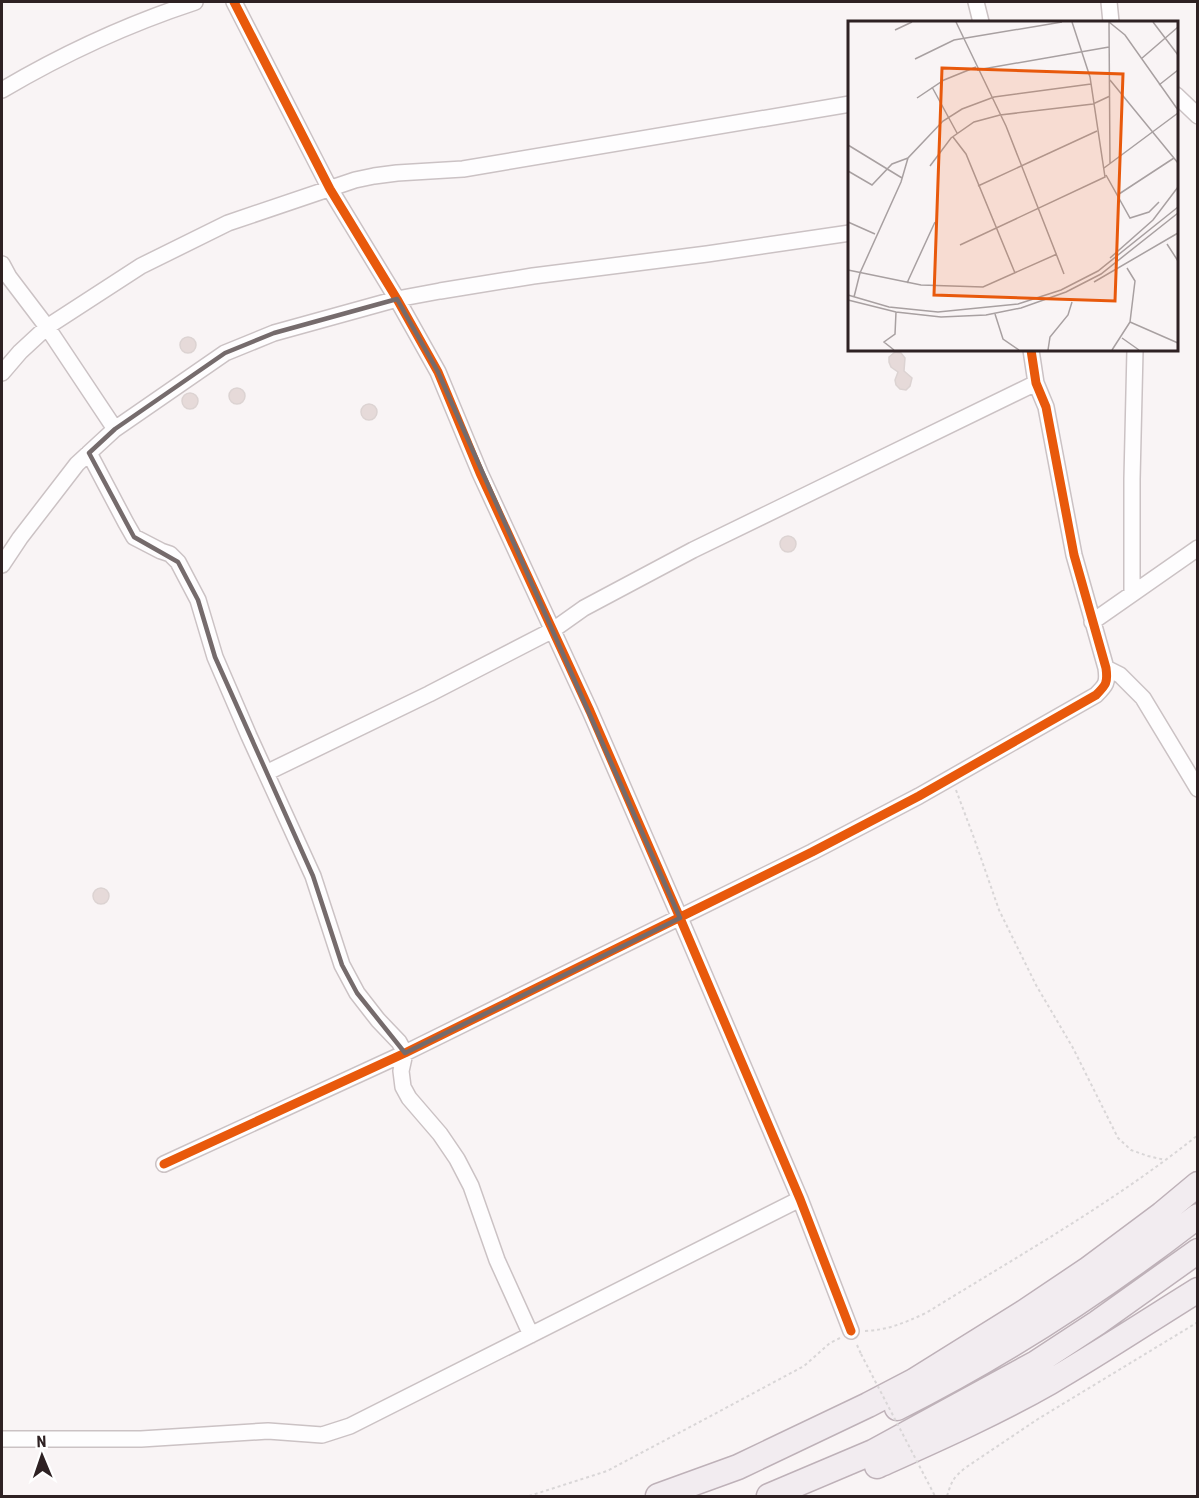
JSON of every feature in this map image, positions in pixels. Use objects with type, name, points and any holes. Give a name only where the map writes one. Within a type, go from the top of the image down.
[{"type":"main road","points":[[658,1497],[738,1467],[914,1381],[1087,1270],[1162,1214],[1197,1184]]},
{"type":"main road","points":[[691,1497],[839,1436],[927,1393],[994,1356],[1079,1302],[1169,1239],[1197,1216]]},
{"type":"main road","points":[[769,1497],[873,1452],[1036,1363],[1097,1323],[1197,1251]]},
{"type":"main road","points":[[802,1497],[926,1444],[1009,1403],[1049,1382],[1197,1290]]},
{"type":"street","points":[[2,90],[86,45],[195,2]]},
{"type":"street","points":[[238,2],[330,189],[397,298],[438,372],[480,473],[590,711],[680,918],[801,1199],[851,1331]]},
{"type":"street","points":[[976,2],[981,21]]},
{"type":"street","points":[[1109,2],[1111,21]]},
{"type":"street","points":[[1178,97],[1197,116]]},
{"type":"street","points":[[2,373],[46,327],[141,266],[228,223],[355,180],[374,176],[463,169],[848,104]]},
{"type":"street","points":[[2,565],[76,464],[115,429],[225,353],[274,333],[397,298],[532,276],[848,233]]},
{"type":"street","points":[[2,264],[115,429]]},
{"type":"street","points":[[164,1164],[405,1053],[812,852],[951,778],[1096,695],[1105,686],[1106,668],[1074,555],[1046,407],[1036,383],[1031,351]]},
{"type":"street","points":[[1132,593],[1135,351]]},
{"type":"street","points":[[266,773],[429,694],[553,630],[584,608],[693,550],[1036,383]]},
{"type":"street","points":[[89,453],[134,537],[170,554],[178,562],[198,600],[215,657],[313,876],[342,964],[357,993],[399,1042],[405,1053],[402,1071],[403,1087],[409,1098],[441,1134],[471,1186],[497,1260],[531,1335]]},
{"type":"street","points":[[1092,622],[1197,548]]},
{"type":"street","points":[[1106,668],[1120,675],[1143,698],[1197,789]]},
{"type":"street","points":[[2,1439],[141,1439],[268,1431],[322,1435],[350,1426],[801,1199]]},
{"type":"path","points":[[951,778],[999,910],[1036,985],[1073,1048],[1118,1138],[1131,1150],[1165,1160]]},
{"type":"path","points":[[528,1497],[606,1471],[804,1366],[830,1343],[851,1331],[879,1330],[898,1326],[926,1313],[1087,1215],[1197,1135]]},
{"type":"path","points":[[947,1497],[954,1478],[965,1468],[1038,1419],[1197,1322]]},
{"type":"path","points":[[861,1354],[935,1497]]},
{"type":"highlighted area","points":[[397,299],[438,372],[680,918],[405,1053],[357,993],[342,965],[313,876],[215,657],[198,600],[178,562],[134,537],[89,453],[115,429],[225,353],[274,333]]},
{"type":"building","points":[[185,337],[191,337],[196,345],[194,351],[185,353],[180,348],[180,342]]},
{"type":"building","points":[[895,352],[901,353],[905,358],[904,371],[912,378],[906,390],[896,385],[898,372],[891,367],[889,362],[889,357]]},
{"type":"building","points":[[234,388],[240,388],[245,396],[243,402],[234,404],[229,399],[229,393]]},
{"type":"building","points":[[187,393],[193,393],[198,401],[196,407],[187,409],[182,404],[182,398]]},
{"type":"building","points":[[366,404],[372,404],[377,412],[375,418],[366,420],[361,415],[361,409]]},
{"type":"building","points":[[785,536],[791,536],[796,544],[794,550],[785,552],[780,547],[780,541]]},
{"type":"building","points":[[98,888],[104,888],[109,896],[107,902],[98,904],[93,899],[93,893]]},
{"type":"cycle path","points":[[234,2],[330,189],[438,372],[480,473],[590,711],[680,918],[800,1199],[851,1331]]},
{"type":"cycle path","points":[[164,1164],[405,1053],[812,852],[919,796],[1096,695],[1105,683],[1106,668],[1074,555],[1046,407],[1036,383],[1031,351]]}]
